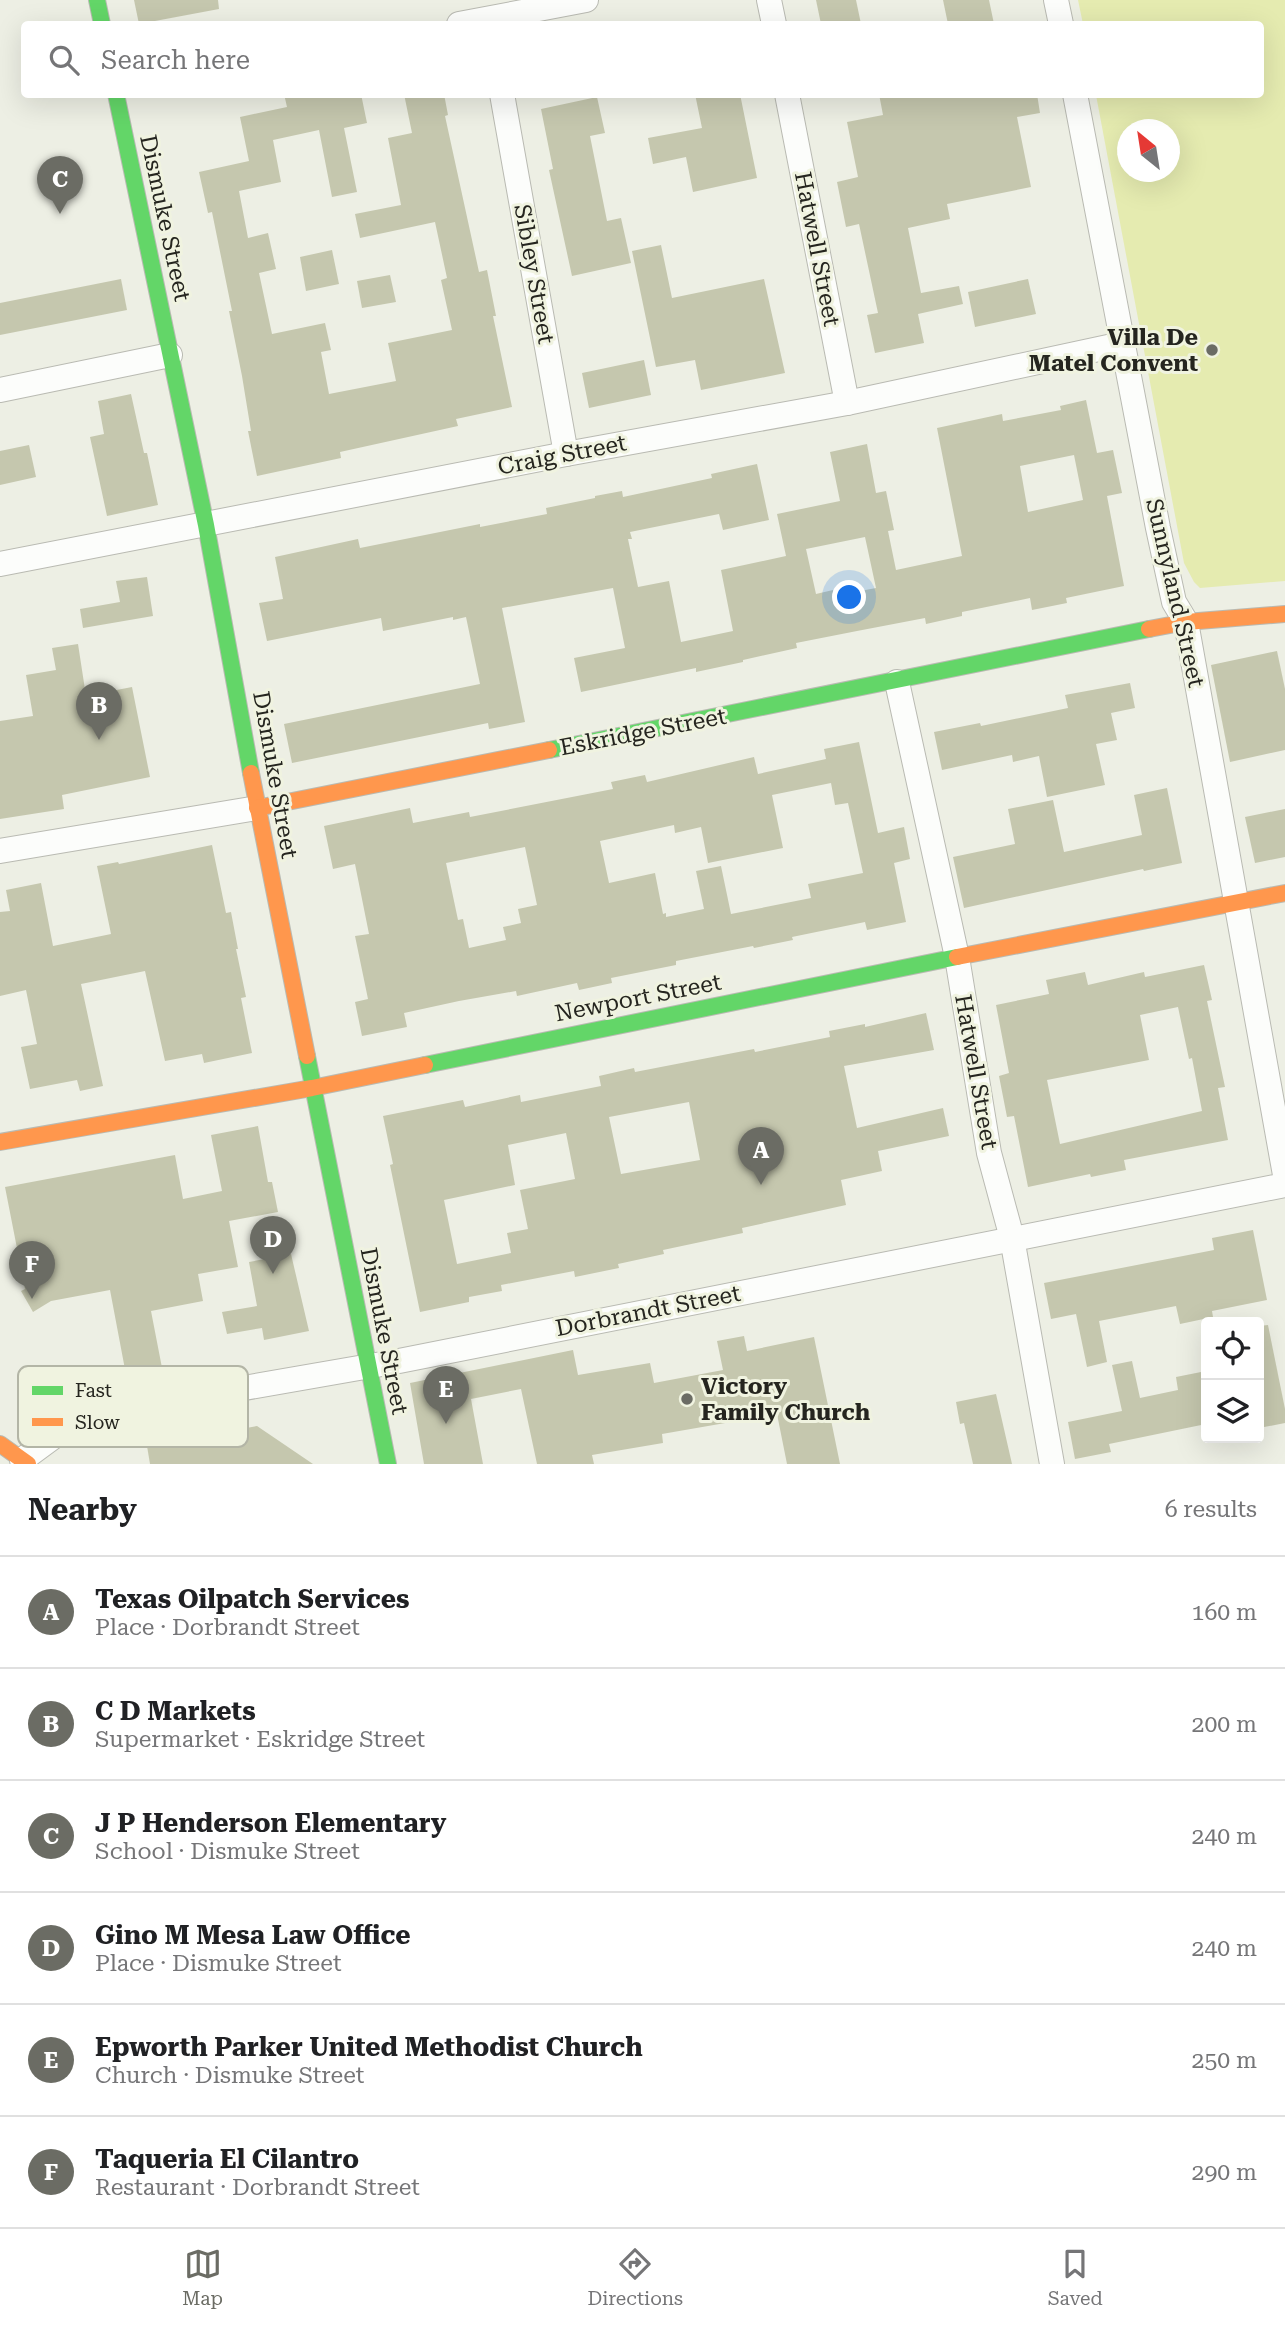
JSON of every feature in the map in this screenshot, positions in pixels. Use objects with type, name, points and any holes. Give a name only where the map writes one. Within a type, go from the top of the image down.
[{"type":"street","points":[[97,0],[101,21]]},
{"type":"street","points":[[493,21],[586,0]]},
{"type":"street","points":[[769,0],[773,21]]},
{"type":"street","points":[[1056,0],[1060,21]]},
{"type":"street","name":"Dismuke Street","points":[[117,98],[206,525],[257,808],[388,1464]]},
{"type":"street","name":"Sibley Street","points":[[503,98],[566,454]]},
{"type":"street","name":"Hatwell Street","points":[[788,98],[847,403]]},
{"type":"street","name":"Sunnyland Street","points":[[1076,98],[1174,602],[1186,622],[1285,1175]]},
{"type":"street","name":"Craig Street","points":[[0,564],[566,454],[847,403],[1122,344]]},
{"type":"street","points":[[0,390],[170,355]]},
{"type":"street","name":"Eskridge Street","points":[[0,851],[257,808],[1186,622],[1285,614]]},
{"type":"street","name":"Hatwell Street","points":[[897,682],[957,957],[989,1153],[1012,1238],[1052,1464]]},
{"type":"street","name":"Newport Street","points":[[0,1142],[312,1087],[1285,893]]},
{"type":"street","name":"Dorbrandt Street","points":[[248,1388],[368,1367],[1285,1185]]},
{"type":"street","points":[[0,1444],[25,1462]]},
{"type":"street","name":"Dorbrandt Street","points":[[25,1462],[42,1447]]},
{"type":"green space","name":"Villa De Matel Convent","points":[[1078,0],[1285,0],[1285,581],[1200,588],[1184,563],[1097,98],[1264,98],[1264,21],[1082,21]]},
{"type":"building","points":[[134,0],[218,0],[219,9],[155,21],[138,21]]},
{"type":"building","points":[[816,0],[856,0],[860,21],[820,21]]},
{"type":"building","points":[[943,0],[989,0],[993,21],[947,21]]},
{"type":"building","points":[[285,98],[362,98],[367,123],[344,128],[357,192],[332,197],[319,130],[273,140],[281,182],[239,191],[248,238],[268,233],[276,269],[259,273],[272,334],[325,323],[331,350],[321,352],[329,394],[396,381],[388,343],[452,330],[441,280],[447,278],[435,222],[360,238],[355,214],[401,205],[388,138],[412,133],[405,98],[445,98],[448,115],[445,116],[479,272],[487,270],[496,316],[493,316],[512,407],[456,419],[458,426],[340,452],[341,458],[257,476],[229,311],[232,311],[212,212],[208,213],[199,172],[249,161],[240,117],[287,107]]},
{"type":"building","points":[[597,98],[605,133],[590,136],[607,221],[621,218],[631,263],[572,276],[549,170],[553,169],[541,109]]},
{"type":"building","points":[[696,98],[741,98],[757,178],[693,192],[686,157],[653,164],[648,138],[702,128]]},
{"type":"building","points":[[880,98],[1038,98],[1040,113],[1017,117],[1031,187],[947,204],[950,219],[908,228],[921,293],[959,286],[963,304],[918,314],[924,343],[875,353],[867,315],[878,313],[859,224],[846,227],[837,182],[858,177],[847,122],[883,115]]},
{"type":"building","points":[[661,245],[672,298],[764,279],[785,373],[701,390],[695,360],[656,367],[632,251]]},
{"type":"building","points":[[332,250],[339,284],[306,291],[300,257]]},
{"type":"building","points":[[390,275],[396,302],[362,308],[357,281]]},
{"type":"building","points":[[121,279],[127,310],[0,335],[0,303]]},
{"type":"building","points":[[1028,279],[1036,314],[975,327],[968,292]]},
{"type":"building","points":[[644,360],[651,395],[589,408],[582,373]]},
{"type":"building","points":[[131,394],[158,505],[107,516],[90,437],[104,434],[98,401]]},
{"type":"building","points":[[1086,400],[1097,453],[1113,450],[1122,493],[1107,496],[1124,586],[1066,598],[1067,603],[1032,610],[1030,598],[962,612],[962,616],[926,624],[925,618],[857,631],[796,643],[797,648],[743,662],[696,672],[696,668],[581,692],[574,658],[625,648],[613,588],[502,608],[525,722],[489,729],[488,723],[292,763],[284,724],[480,684],[466,617],[453,620],[453,617],[383,631],[381,618],[267,641],[259,603],[283,599],[275,557],[358,539],[360,548],[480,524],[480,527],[547,514],[546,508],[595,496],[622,491],[623,497],[712,478],[711,474],[757,464],[769,520],[723,530],[719,514],[630,532],[632,539],[628,539],[638,587],[669,581],[681,642],[733,631],[721,570],[786,556],[777,514],[840,501],[830,452],[867,444],[876,493],[886,491],[894,530],[888,531],[896,570],[962,556],[937,428],[1002,414],[1003,421],[1061,410],[1060,406]],"holes":[[[1074,455],[1083,500],[1028,512],[1020,466]],[[865,537],[876,588],[834,596],[833,590],[816,594],[806,549]]]},
{"type":"building","points":[[29,445],[36,477],[0,485],[0,451]]},
{"type":"building","points":[[147,577],[153,616],[83,628],[80,609],[120,602],[116,581]]},
{"type":"building","points":[[78,644],[86,696],[132,687],[150,777],[62,795],[64,809],[0,819],[0,721],[33,716],[26,675],[56,670],[52,648]]},
{"type":"building","points":[[1277,651],[1285,689],[1285,750],[1230,762],[1211,665]]},
{"type":"building","points":[[1130,683],[1135,708],[1111,713],[1117,740],[1096,744],[1105,785],[1047,797],[1039,756],[1013,762],[1012,755],[942,770],[934,732],[980,723],[981,726],[1068,708],[1065,695]]},
{"type":"building","points":[[859,742],[878,833],[904,827],[910,859],[894,863],[906,922],[867,930],[865,922],[792,937],[793,940],[676,961],[676,965],[611,978],[612,983],[579,990],[577,983],[517,996],[516,991],[459,1001],[404,1013],[407,1027],[362,1036],[355,1002],[368,999],[355,936],[369,934],[355,864],[333,869],[324,826],[410,808],[413,823],[469,812],[470,817],[613,789],[611,782],[645,775],[647,782],[754,757],[758,774],[826,759],[824,749]],"holes":[[[831,783],[835,805],[848,803],[863,873],[808,884],[811,898],[731,914],[721,866],[696,871],[704,909],[666,917],[666,913],[663,914],[655,873],[609,883],[600,841],[674,825],[675,833],[701,827],[708,863],[783,848],[772,795]],[[525,847],[537,905],[518,909],[521,923],[503,927],[506,940],[469,948],[463,919],[458,920],[446,863]]]},
{"type":"building","points":[[1167,788],[1182,863],[964,908],[953,857],[1015,844],[1008,809],[1053,800],[1064,852],[1142,835],[1134,795]]},
{"type":"building","points":[[1285,809],[1285,857],[1255,863],[1245,817]]},
{"type":"building","points":[[212,845],[226,913],[231,912],[246,997],[241,998],[252,1053],[204,1063],[202,1054],[165,1061],[145,971],[81,984],[103,1086],[80,1091],[77,1080],[30,1089],[21,1047],[37,1044],[26,990],[0,996],[0,912],[10,911],[6,890],[41,883],[53,946],[111,934],[97,866]]},
{"type":"building","points":[[1204,965],[1212,1000],[1207,1001],[1225,1087],[1218,1088],[1228,1140],[1124,1160],[1126,1170],[1091,1177],[1090,1174],[1028,1187],[1014,1116],[1007,1117],[999,1076],[1009,1073],[996,1005],[1049,994],[1046,980],[1085,972],[1088,985],[1144,972],[1145,977]],"holes":[[[1178,1007],[1189,1059],[1192,1058],[1202,1111],[1060,1144],[1047,1080],[1149,1060],[1140,1015]]]},
{"type":"building","points":[[926,1013],[934,1050],[844,1066],[857,1128],[943,1108],[949,1136],[878,1151],[882,1171],[841,1180],[846,1205],[742,1228],[743,1233],[663,1250],[664,1254],[618,1264],[619,1268],[575,1277],[574,1271],[501,1285],[502,1291],[469,1297],[469,1302],[420,1312],[390,1165],[393,1164],[383,1116],[463,1100],[465,1107],[520,1095],[521,1102],[601,1086],[599,1076],[634,1068],[635,1072],[754,1049],[755,1052],[830,1037],[829,1031],[865,1024],[865,1027]],"holes":[[[689,1102],[700,1160],[621,1174],[609,1117]],[[566,1133],[575,1179],[520,1190],[528,1229],[507,1233],[511,1253],[457,1264],[444,1200],[515,1185],[508,1145]]]},
{"type":"building","points":[[258,1126],[268,1182],[272,1182],[278,1212],[229,1221],[238,1267],[198,1274],[203,1301],[151,1311],[162,1366],[124,1366],[110,1290],[51,1301],[33,1312],[21,1291],[25,1289],[5,1187],[175,1155],[183,1199],[222,1191],[211,1135]]},
{"type":"building","points":[[1253,1230],[1267,1300],[1212,1311],[1213,1317],[1201,1317],[1201,1320],[1180,1324],[1176,1306],[1099,1321],[1107,1362],[1087,1367],[1076,1314],[1051,1319],[1044,1283],[1214,1250],[1212,1238]]},
{"type":"building","points":[[291,1254],[309,1331],[264,1340],[262,1328],[227,1334],[222,1312],[257,1306],[249,1262]]},
{"type":"building","points":[[1264,1325],[1268,1325],[1285,1409],[1285,1423],[1264,1427],[1264,1380]]},
{"type":"building","points":[[744,1336],[747,1351],[814,1337],[840,1464],[787,1464],[777,1414],[662,1434],[663,1443],[592,1455],[594,1464],[537,1464],[521,1389],[471,1399],[483,1464],[424,1464],[410,1383],[573,1350],[578,1375],[650,1363],[654,1383],[723,1370],[717,1341]]},
{"type":"building","points":[[1132,1361],[1140,1398],[1178,1390],[1176,1377],[1201,1372],[1201,1425],[1109,1444],[1111,1452],[1075,1459],[1068,1422],[1122,1411],[1112,1365]]},
{"type":"building","points":[[996,1394],[1012,1464],[973,1464],[964,1423],[960,1424],[956,1402]]},
{"type":"building","points":[[257,1426],[313,1464],[150,1464],[147,1447],[248,1447],[248,1428]]},
{"type":"traffic: fast","points":[[97,0],[101,21]]},
{"type":"traffic: fast","points":[[117,98],[206,525],[251,773]]},
{"type":"traffic: fast","points":[[549,750],[1149,629]]},
{"type":"traffic: fast","points":[[425,1065],[957,957]]},
{"type":"traffic: fast","points":[[307,1056],[388,1464]]},
{"type":"traffic: slow","points":[[1149,629],[1186,622],[1285,614]]},
{"type":"traffic: slow","points":[[257,808],[549,750]]},
{"type":"traffic: slow","points":[[251,773],[307,1056]]},
{"type":"traffic: slow","points":[[957,957],[1285,893]]},
{"type":"traffic: slow","points":[[0,1142],[312,1088],[425,1065]]},
{"type":"traffic: slow","points":[[0,1444],[28,1464]]},
{"type":"place","name":"J P Henderson Elementary","points":[[60,214]]},
{"type":"place","name":"Villa De Matel Convent","points":[[1212,350]]},
{"type":"place","name":"C D Markets","points":[[99,740]]},
{"type":"place","name":"Texas Oilpatch Services","points":[[761,1185]]},
{"type":"place","name":"Gino M Mesa Law Office","points":[[273,1274]]},
{"type":"place","name":"Taqueria El Cilantro","points":[[32,1299]]},
{"type":"place","name":"Victory Family Church","points":[[687,1399]]},
{"type":"place","name":"Epworth Parker United Methodist Church","points":[[446,1424]]}]
